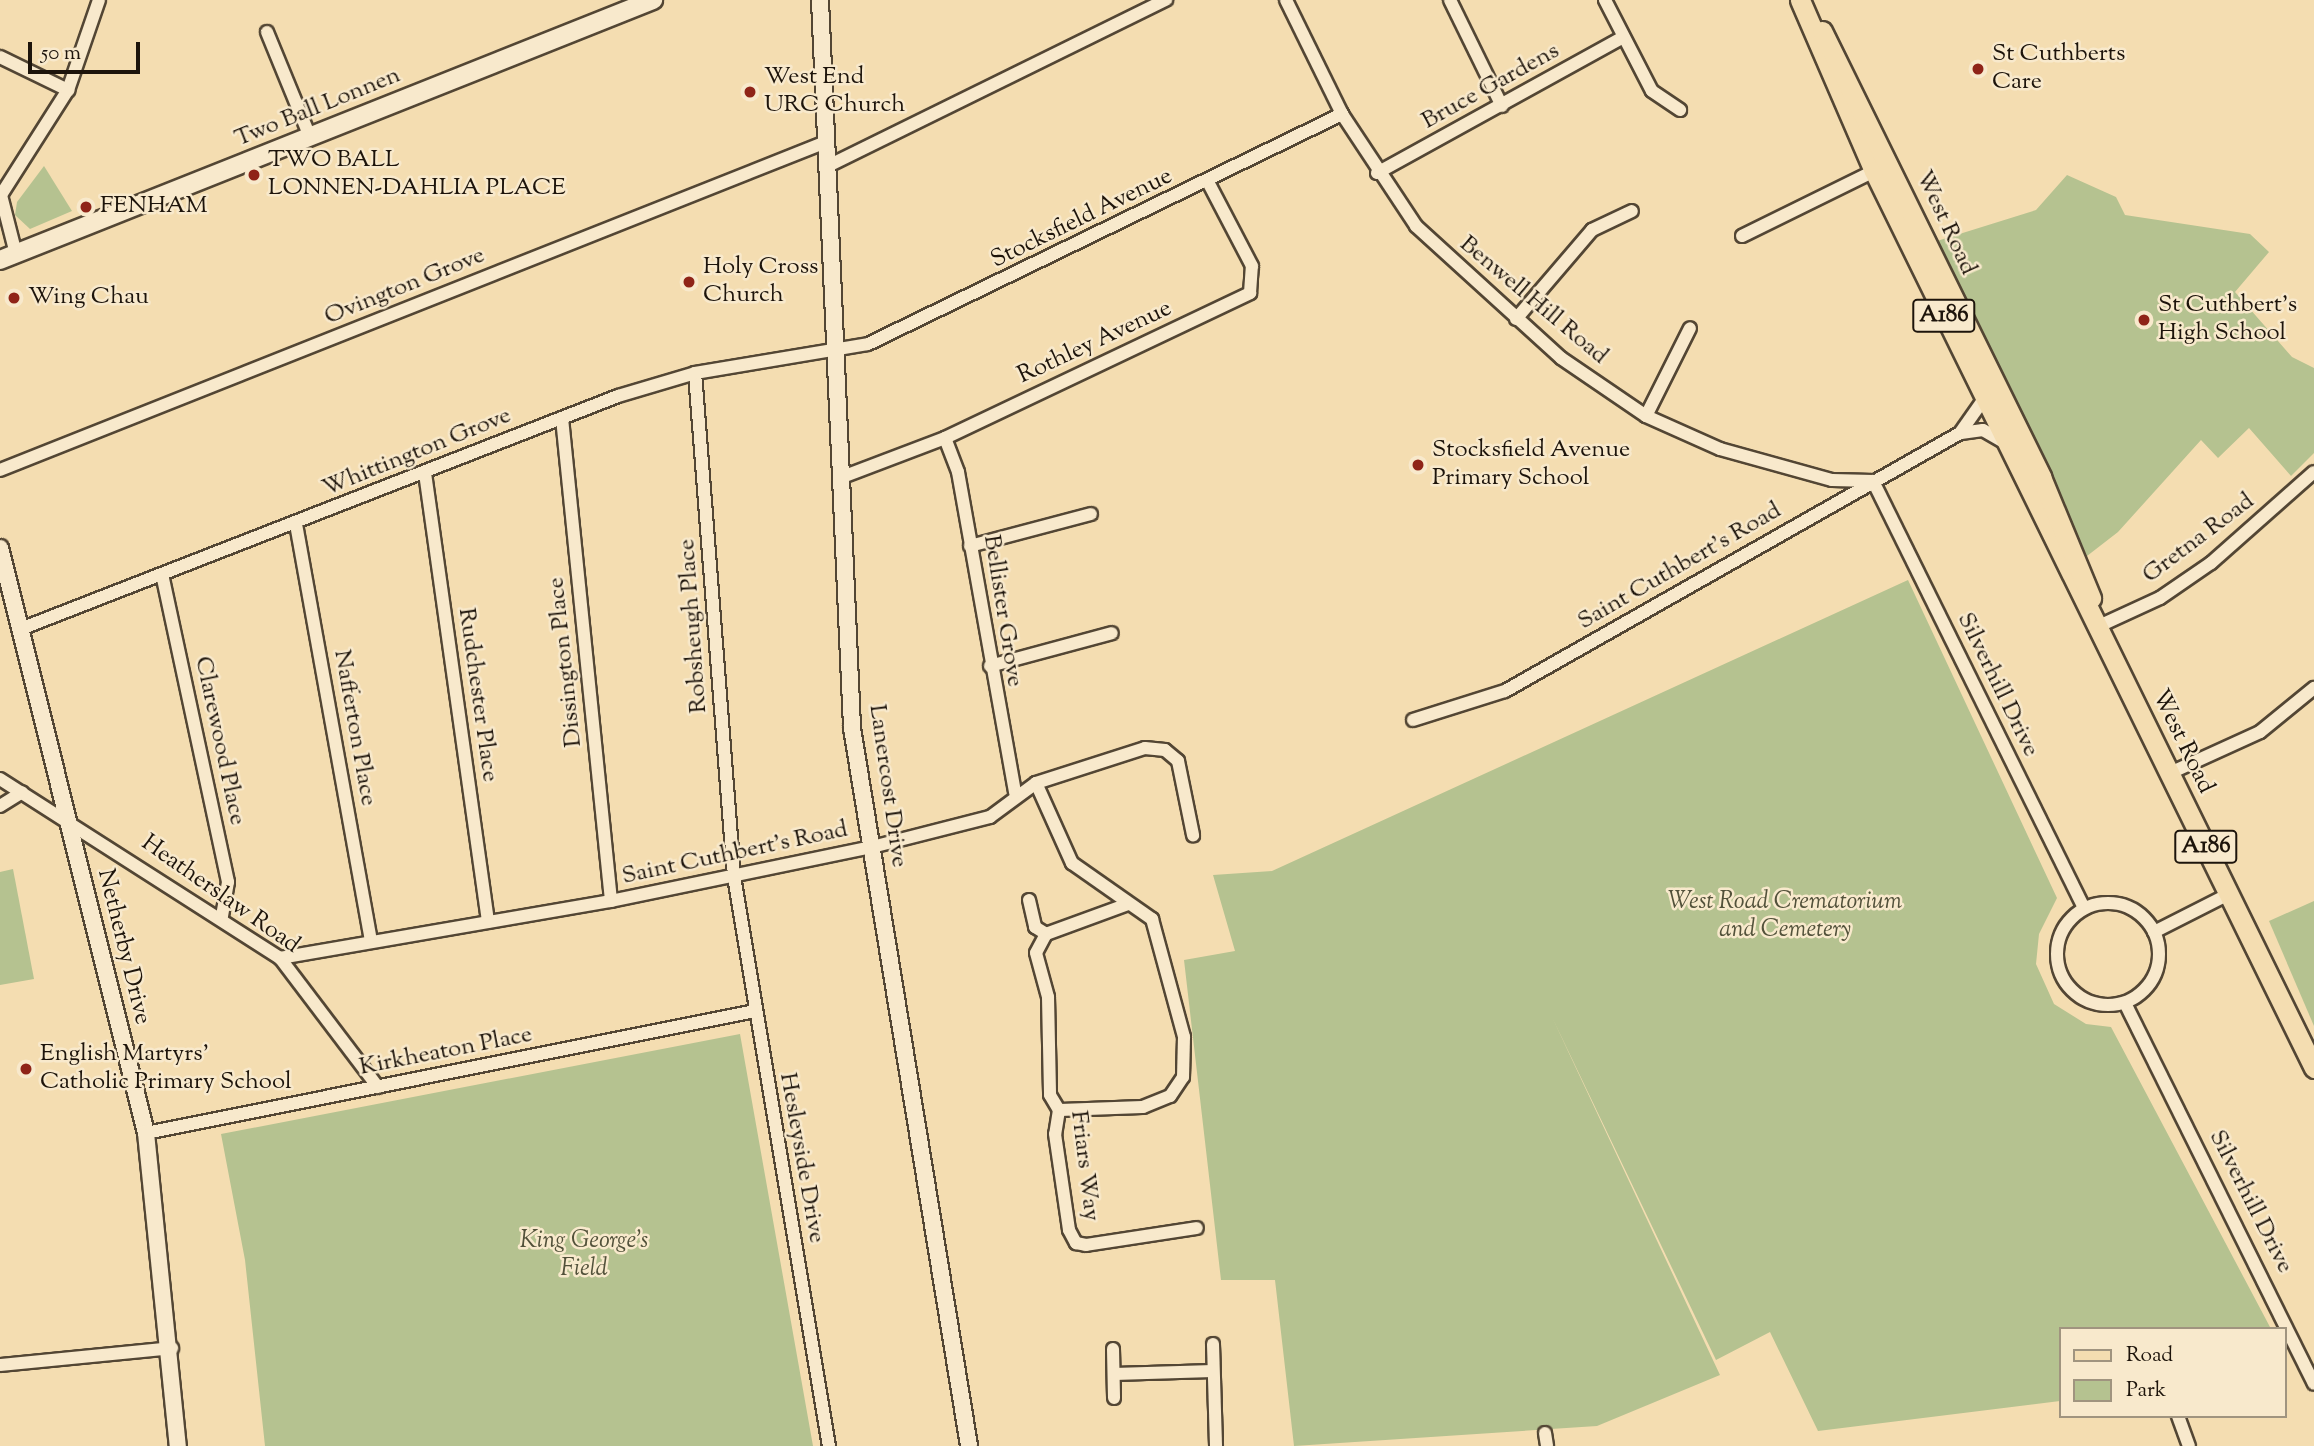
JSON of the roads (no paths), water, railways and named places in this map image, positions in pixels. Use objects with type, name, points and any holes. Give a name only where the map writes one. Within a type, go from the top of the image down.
[{"type":"main road","name":"West Road","points":[[1801,0],[1882,167],[2081,561],[2099,626]]},
{"type":"main road","name":"Two Ball Lonnen","points":[[8,257],[642,2]]},
{"type":"main road","name":"West Road","points":[[1882,167],[2004,442],[2099,626],[2314,1068]]},
{"type":"street","points":[[8,257],[1,195],[68,90],[99,0]]},
{"type":"street","name":"Lanercost Drive","points":[[821,0],[836,352],[845,476],[852,728],[969,1446]]},
{"type":"street","points":[[828,166],[1166,0]]},
{"type":"street","name":"Benwell Hill Road","points":[[1286,0],[1342,114],[1377,173],[1416,226],[1516,319],[1646,416],[1784,470],[1873,481]]},
{"type":"street","points":[[1450,0],[1502,106]]},
{"type":"street","points":[[1605,0],[1652,91],[1680,110]]},
{"type":"street","points":[[267,32],[310,137]]},
{"type":"street","name":"Bruce Gardens","points":[[1377,173],[1623,37]]},
{"type":"street","points":[[0,57],[68,90]]},
{"type":"street","name":"Stocksfield Avenue","points":[[836,352],[868,344],[1208,182],[1342,114]]},
{"type":"street","name":"Ovington Grove","points":[[0,470],[826,142]]},
{"type":"street","points":[[1742,236],[1882,167]]},
{"type":"street","name":"Rothley Avenue","points":[[845,476],[945,438],[1250,293],[1251,266],[1208,182]]},
{"type":"street","points":[[1516,319],[1592,230],[1632,211]]},
{"type":"street","points":[[1646,416],[1690,328]]},
{"type":"street","name":"Whittington Grove","points":[[23,628],[296,524],[562,418],[695,373],[836,352]]},
{"type":"street","name":"Robsheugh Place","points":[[695,373],[734,876]]},
{"type":"street","name":"Saint Cuthbert's Road","points":[[1413,720],[1506,691],[1960,433],[1984,398]]},
{"type":"street","name":"Dissington Place","points":[[562,418],[611,901]]},
{"type":"street","points":[[1960,433],[1983,430],[2004,442]]},
{"type":"street","name":"Bellister Grove","points":[[945,438],[958,472],[990,666],[1015,793]]},
{"type":"street","name":"Gretna Road","points":[[2099,626],[2160,598],[2211,563],[2314,472]]},
{"type":"street","name":"Rudchester Place","points":[[425,473],[488,922]]},
{"type":"street","name":"Silverhill Drive","points":[[1873,481],[2084,908]]},
{"type":"street","points":[[970,546],[1091,514]]},
{"type":"street","name":"Nafferton Place","points":[[296,524],[370,939]]},
{"type":"street","name":"Netherby Drive","points":[[0,548],[23,628],[146,1133],[172,1348],[178,1446]]},
{"type":"street","name":"Clarewood Place","points":[[162,574],[228,882],[222,917]]},
{"type":"street","points":[[990,666],[1112,633]]},
{"type":"street","points":[[2170,773],[2260,732],[2314,688]]},
{"type":"street","name":"Saint Cuthbert's Road","points":[[280,958],[370,939],[611,901],[872,847],[990,817],[1015,793],[1036,783],[1145,748],[1165,750],[1178,761],[1193,835]]},
{"type":"street","name":"Heatherslaw Road","points":[[0,779],[222,917],[280,958],[378,1087]]},
{"type":"street","points":[[1036,783],[1072,863],[1152,919],[1168,961],[1185,1059],[1183,1077],[1170,1096],[1143,1107],[1059,1110]]},
{"type":"street","points":[[0,806],[22,792]]},
{"type":"street","name":"Hesleyside Drive","points":[[734,876],[829,1446]]},
{"type":"street","points":[[2154,932],[2229,894]]},
{"type":"street","points":[[1029,900],[1035,927],[1046,934],[1128,904]]},
{"type":"street","points":[[2108,903],[2132,909],[2154,932],[2159,949],[2152,982],[2125,1003],[2088,1002],[2061,976],[2059,937],[2084,908],[2108,903]]},
{"type":"street","name":"Friars Way","points":[[1046,934],[1036,953],[1048,997],[1050,1095],[1059,1110],[1057,1157],[1076,1243],[1197,1228]]},
{"type":"street","name":"Silverhill Drive","points":[[2125,1003],[2286,1327]]},
{"type":"street","name":"Kirkheaton Place","points":[[146,1133],[755,1011]]},
{"type":"street","name":"Silverhill Drive","points":[[2286,1328],[2314,1384]]},
{"type":"street","points":[[1213,1344],[1216,1446]]},
{"type":"street","points":[[0,1365],[172,1348]]},
{"type":"street","points":[[1113,1349],[1114,1398]]},
{"type":"street","points":[[1114,1374],[1213,1371]]},
{"type":"street","points":[[2179,1418],[2189,1446]]},
{"type":"place","name":"St Cuthberts Care","points":[[1978,69]]},
{"type":"place","name":"West End URC Church","points":[[750,92]]},
{"type":"place","name":"TWO BALL LONNEN-DAHLIA PLACE","points":[[254,175]]},
{"type":"place","name":"FENHAM","points":[[86,207]]},
{"type":"place","name":"Holy Cross Church","points":[[689,282]]},
{"type":"place","name":"Wing Chau","points":[[14,298]]},
{"type":"place","name":"St Cuthbert's High School","points":[[2144,320]]},
{"type":"place","name":"Stocksfield Avenue Primary School","points":[[1418,465]]},
{"type":"place","name":"English Martyrs' Catholic Primary School","points":[[26,1069]]},
{"type":"park label","name":"West Road Crematorium and Cemetery","points":[[1785,917]]},
{"type":"park label","name":"King George's Field","points":[[584,1256]]}]
